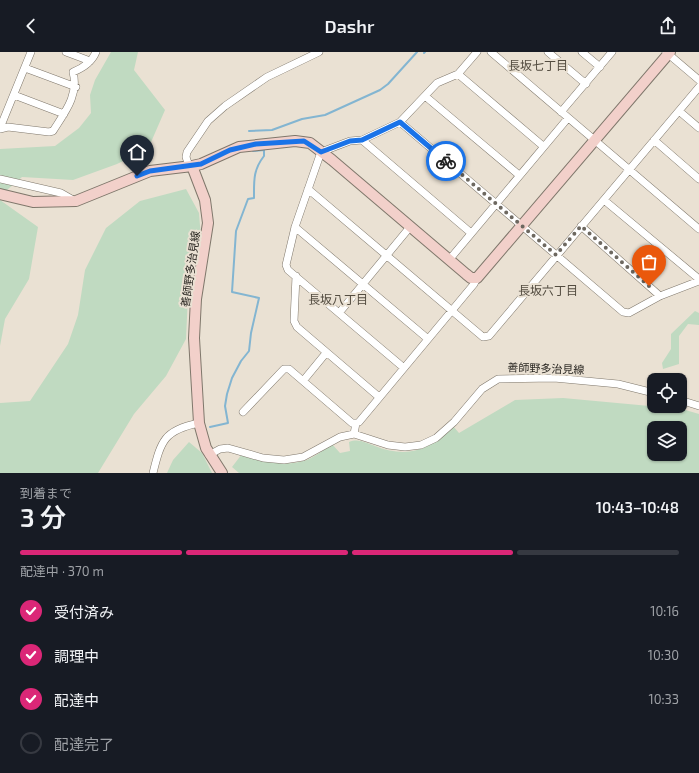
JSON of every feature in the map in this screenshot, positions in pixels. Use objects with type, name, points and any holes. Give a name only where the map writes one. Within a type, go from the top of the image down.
[{"type":"street","points":[[0,129],[31,52]]},
{"type":"street","points":[[66,52],[90,61]]},
{"type":"street","points":[[0,129],[8,127],[49,132],[53,131],[72,99],[76,87],[73,72],[81,69],[90,61],[96,52]]},
{"type":"street","points":[[190,166],[186,157],[187,152],[208,121],[267,77],[320,52]]},
{"type":"street","points":[[404,368],[288,270],[286,265],[295,227],[321,152],[350,141],[362,140],[400,122],[437,83],[458,74],[477,52]]},
{"type":"street","points":[[491,52],[699,229]]},
{"type":"street","points":[[548,52],[586,84]]},
{"type":"street","points":[[582,52],[600,67]]},
{"type":"street","points":[[561,112],[612,52]]},
{"type":"street","points":[[209,455],[220,449],[228,448],[263,458],[284,460],[303,457],[340,436],[354,434],[356,423],[359,422],[477,278],[595,141],[668,53],[699,80]]},
{"type":"street","points":[[25,68],[76,87]]},
{"type":"street","points":[[458,74],[544,146]]},
{"type":"street","points":[[308,189],[452,309],[483,337],[488,336],[699,87]]},
{"type":"street","points":[[14,95],[64,114]]},
{"type":"street","points":[[425,96],[519,175]]},
{"type":"street","points":[[679,111],[699,128]]},
{"type":"street","points":[[449,260],[568,118]]},
{"type":"street","points":[[400,122],[623,312],[629,313],[660,296],[699,280],[604,200]]},
{"type":"street","points":[[362,140],[471,233]]},
{"type":"street","points":[[654,140],[699,179]]},
{"type":"street","points":[[0,194],[32,202],[76,201],[150,171],[201,164],[239,147],[256,144],[304,141],[321,152],[471,278],[477,278]]},
{"type":"street","name":"善師野多治見線","points":[[190,166],[205,200],[208,222],[196,299],[194,330],[199,423],[203,440],[209,455],[222,473]]},
{"type":"street","points":[[0,179],[61,193],[76,201]]},
{"type":"street","points":[[581,226],[660,296]]},
{"type":"street","points":[[295,227],[428,339]]},
{"type":"street","points":[[339,313],[410,227]]},
{"type":"street","points":[[296,276],[294,321],[297,327],[379,397]]},
{"type":"street","points":[[303,381],[326,353]]},
{"type":"street","points":[[243,412],[284,369],[289,369],[352,423],[356,423]]},
{"type":"street","name":"善師野多治見線","points":[[354,434],[388,445],[405,447],[428,443],[454,422],[482,389],[498,379],[520,377],[568,379],[618,384],[647,391]]},
{"type":"street","points":[[687,402],[699,406]]},
{"type":"street","points":[[153,473],[159,448],[167,435],[184,426],[199,423]]},
{"type":"green space","points":[[111,52],[138,52],[134,70],[165,110],[148,149],[117,164],[73,180],[22,177],[0,196],[0,149],[55,146],[79,128],[91,113],[90,95],[95,80]]},
{"type":"green space","points":[[186,189],[199,213],[201,238],[188,295],[186,339],[166,376],[134,414],[98,473],[0,473],[0,403],[30,401],[68,344],[78,315],[85,270],[106,228],[140,201]]},
{"type":"green space","points":[[0,200],[38,227],[29,279],[5,319],[0,346]]},
{"type":"green space","points":[[695,311],[699,313],[699,325],[688,324],[679,336],[679,364],[663,369],[662,363],[671,349],[671,334]]},
{"type":"green space","points":[[563,398],[647,406],[647,413],[687,413],[687,410],[699,414],[699,473],[239,473],[232,467],[242,454],[272,462],[295,463],[311,458],[332,444],[340,453],[350,451],[349,442],[353,441],[362,441],[387,450],[408,452],[417,450],[435,441],[453,426],[459,433],[515,400]]},
{"type":"green space","points":[[189,442],[202,453],[212,473],[167,473],[173,460]]},
{"type":"waterway","points":[[249,131],[272,130],[302,119],[325,115],[380,90],[388,84],[417,52]]},
{"type":"waterway","points":[[210,427],[228,423],[225,406],[227,394],[232,378],[241,361],[249,351],[251,333],[259,298],[232,292],[236,231],[248,199],[254,198],[254,181],[256,171],[264,156],[264,150],[253,151]]},
{"type":"way so far","points":[[446,161],[556,255],[581,226],[649,286]]},
{"type":"district","name":"長坂七丁目","points":[[538,65]]},
{"type":"district","name":"長坂六丁目","points":[[548,290]]},
{"type":"district","name":"長坂八丁目","points":[[338,299]]},
{"type":"route","points":[[137,176],[150,171],[201,164],[230,150],[248,145],[304,141],[310,143],[321,152],[336,145],[350,141],[362,140],[376,135],[400,122],[446,161]]}]
